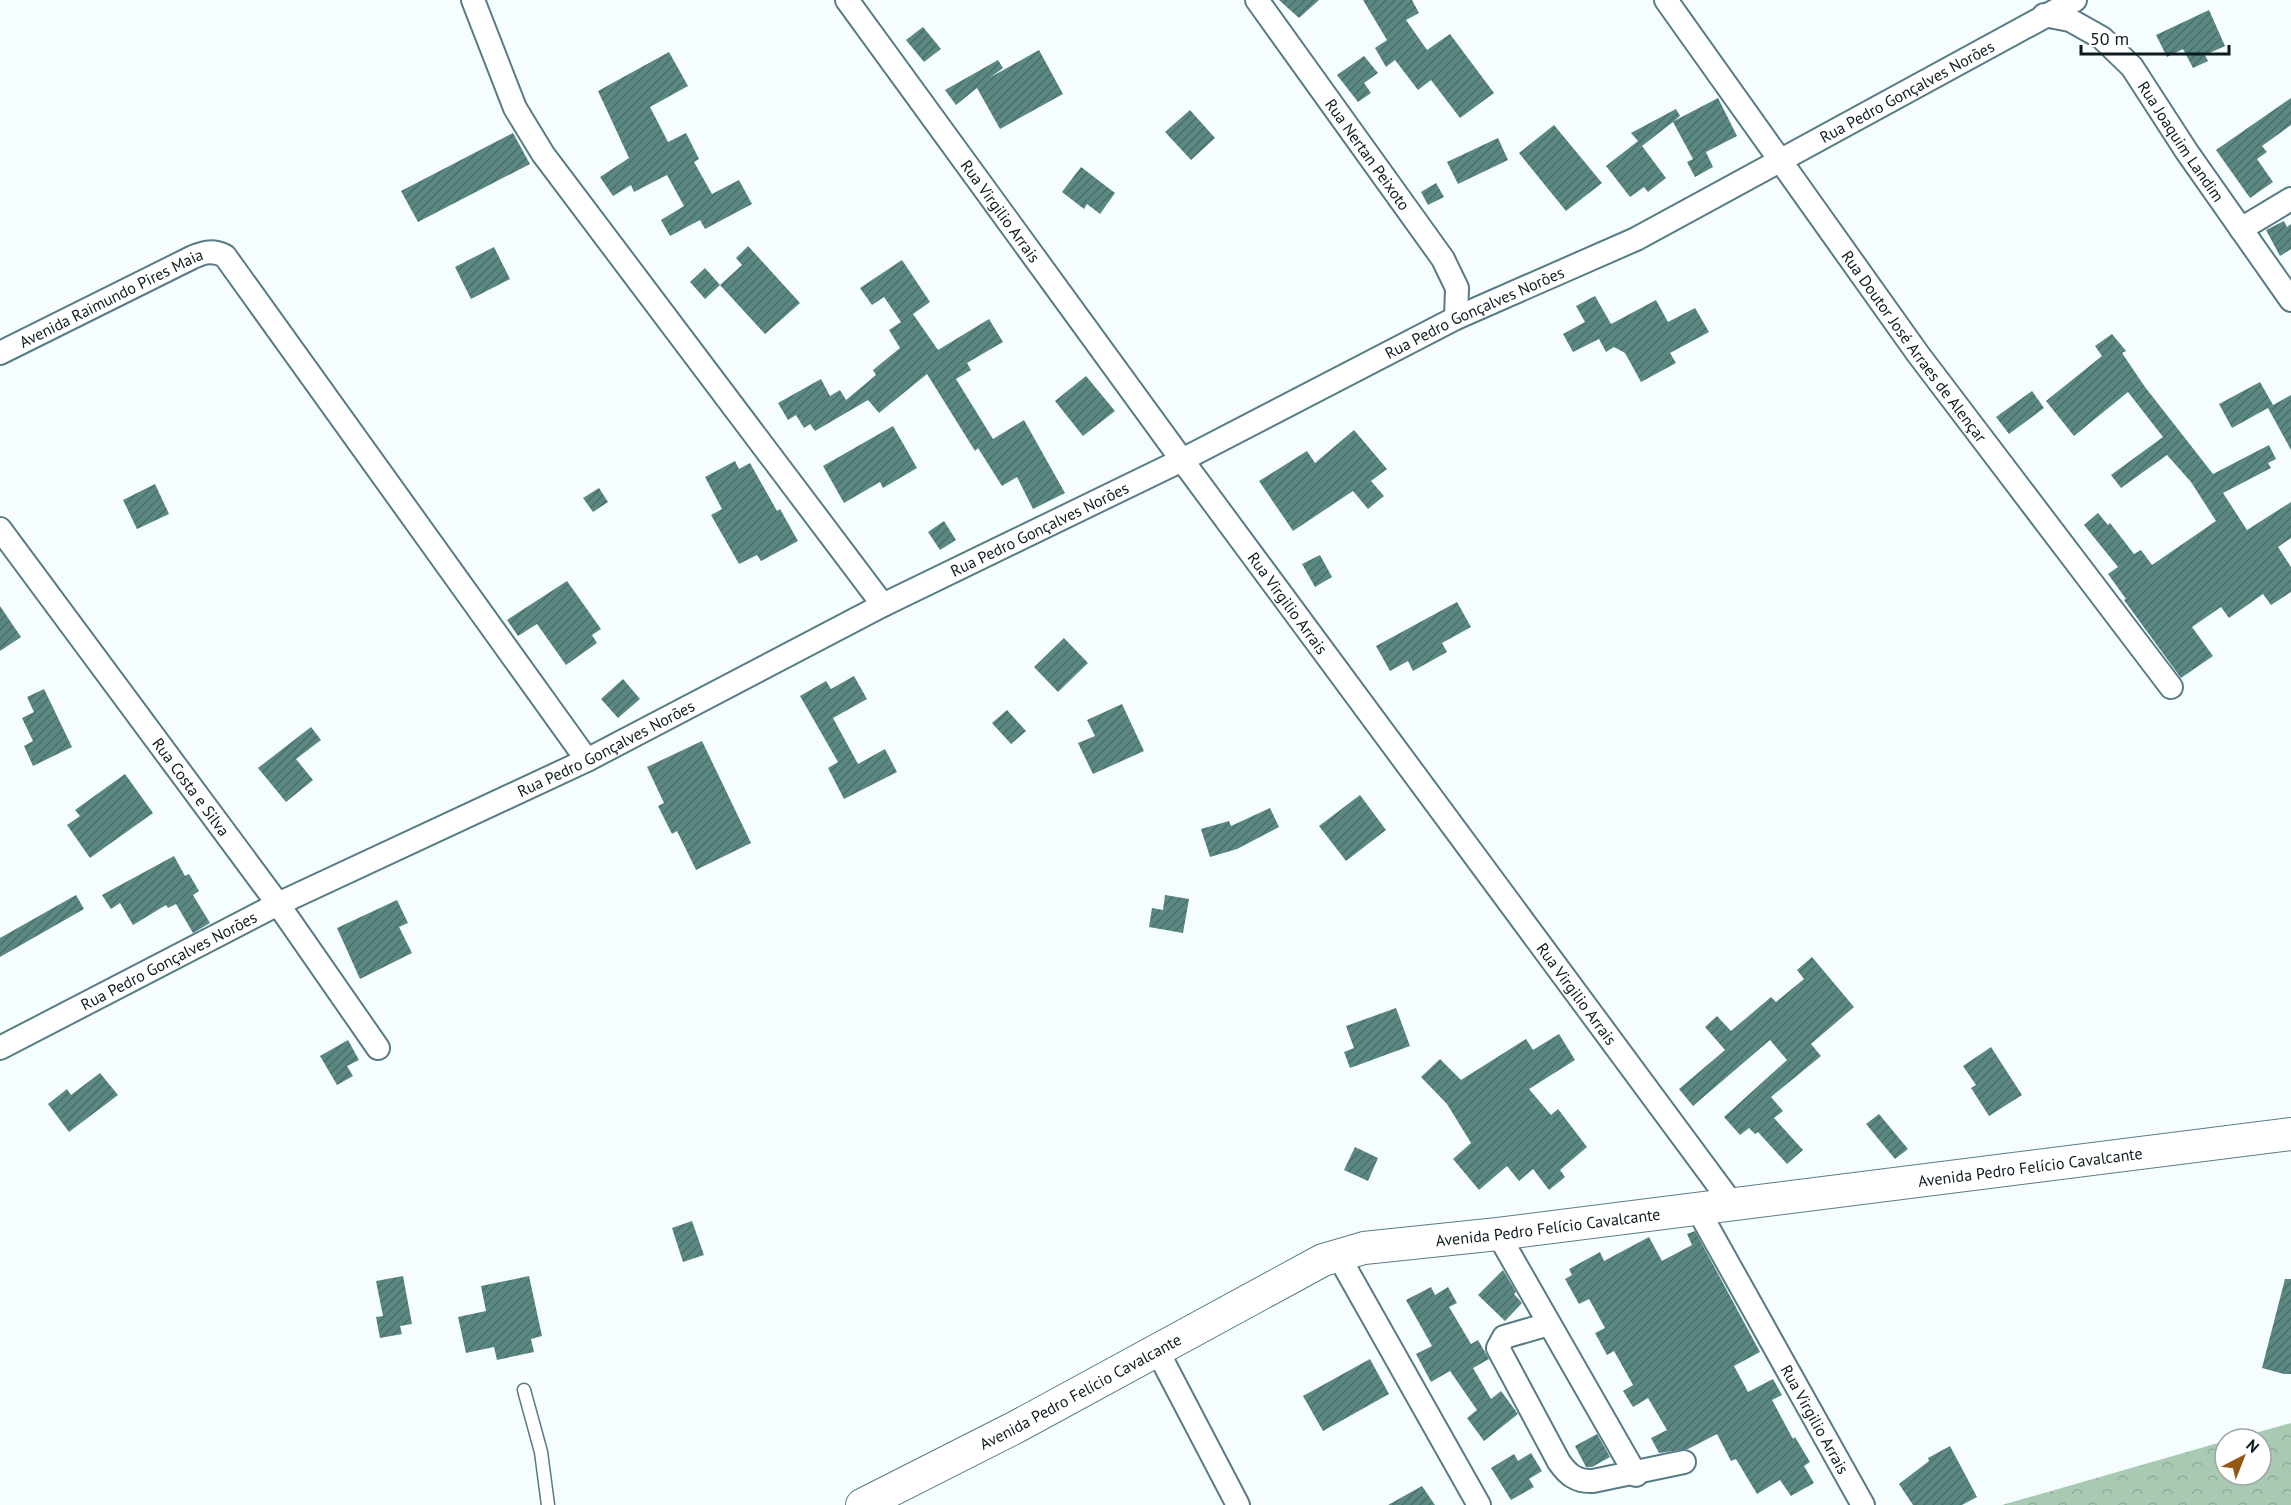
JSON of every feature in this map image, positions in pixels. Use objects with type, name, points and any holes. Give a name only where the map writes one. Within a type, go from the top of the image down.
[{"type":"street","points":[[472,0],[515,108],[543,154],[883,605]]},
{"type":"street","name":"Rua Virgilio Arrais","points":[[847,0],[1182,460],[1732,1205]]},
{"type":"street","name":"Rua Nertan Peixoto","points":[[1257,0],[1443,259],[1457,288],[1456,318]]},
{"type":"street","name":"Rua Doutor José Arraes de Alençar","points":[[1666,0],[1918,354],[2171,687]]},
{"type":"street","name":"Rua Pedro Gonçalves Norões","points":[[0,1048],[278,904],[587,760],[883,605],[1182,460],[1456,318],[1636,239],[1780,158],[2075,0]]},
{"type":"street","name":"Rua Joaquim Landim","points":[[2044,15],[2070,20],[2102,38],[2132,67],[2291,300]]},
{"type":"street","points":[[2241,229],[2291,199]]},
{"type":"street","name":"Avenida Raimundo Pires Maia","points":[[0,353],[193,257],[205,252],[216,252],[225,256],[587,760]]},
{"type":"street","name":"Rua Costa e Silva","points":[[0,529],[278,904],[378,1048]]},
{"type":"street","name":"Avenida Pedro Felício Cavalcante","points":[[862,1505],[1158,1352],[1323,1260],[1364,1248],[1498,1234],[2291,1134]]},
{"type":"street","name":"Rua Virgilio Arrais","points":[[1696,1208],[1863,1505]]},
{"type":"street","points":[[1498,1234],[1636,1474]]},
{"type":"street","points":[[1338,1255],[1479,1505]]},
{"type":"street","points":[[1549,1324],[1504,1337],[1498,1348],[1559,1462],[1569,1475],[1585,1482],[1636,1474],[1684,1462]]},
{"type":"street","points":[[1158,1352],[1238,1505]]},
{"type":"lane","points":[[524,1390],[541,1452],[548,1505]]},
{"type":"green space","points":[[2291,1423],[2291,1505],[2002,1505],[2213,1444],[2213,1487],[2273,1487],[2273,1428]]},
{"type":"building","points":[[1279,0],[1319,0],[1299,18]]},
{"type":"building","points":[[1363,0],[1412,0],[1419,13],[1406,20],[1427,50],[1450,34],[1494,93],[1460,118],[1431,80],[1418,90],[1395,60],[1386,67],[1375,48],[1387,40]]},
{"type":"building","points":[[2209,10],[2225,46],[2205,55],[2208,61],[2193,68],[2183,49],[2167,57],[2156,35]]},
{"type":"building","points":[[923,27],[941,49],[924,62],[906,40]]},
{"type":"building","points":[[1039,50],[1063,94],[1000,129],[977,88],[956,105],[945,90],[998,60],[1003,68],[991,77]]},
{"type":"building","points":[[669,52],[688,86],[650,107],[668,142],[686,133],[699,159],[694,162],[712,194],[739,180],[752,204],[705,229],[700,220],[670,236],[661,220],[684,206],[667,175],[634,192],[631,185],[613,196],[600,177],[629,158],[598,91]]},
{"type":"building","points":[[1364,56],[1378,73],[1364,83],[1371,93],[1358,102],[1337,75]]},
{"type":"building","points":[[1718,98],[1737,136],[1706,152],[1713,167],[1695,177],[1687,162],[1693,159],[1673,122],[1642,146],[1666,178],[1648,192],[1644,187],[1630,197],[1606,166],[1638,141],[1631,133],[1676,109],[1680,116],[1674,121]]},
{"type":"building","points":[[2291,98],[2291,125],[2262,146],[2267,152],[2257,159],[2273,182],[2250,198],[2216,150]]},
{"type":"building","points":[[1190,110],[1215,138],[1191,160],[1165,132]]},
{"type":"building","points":[[1554,125],[1602,183],[1566,211],[1519,153]]},
{"type":"building","points":[[513,133],[530,164],[418,222],[401,191]]},
{"type":"building","points":[[1498,138],[1508,160],[1458,184],[1447,162]]},
{"type":"building","points":[[1081,167],[1115,193],[1100,214],[1087,204],[1084,209],[1062,192]]},
{"type":"building","points":[[1436,183],[1444,197],[1428,205],[1421,192]]},
{"type":"building","points":[[2284,221],[2287,227],[2291,224],[2291,249],[2280,256],[2266,230]]},
{"type":"building","points":[[748,246],[800,303],[765,334],[720,285],[742,265],[736,258]]},
{"type":"building","points":[[494,247],[510,279],[471,299],[455,267]]},
{"type":"building","points":[[902,260],[930,302],[913,314],[938,350],[989,319],[1003,342],[967,363],[971,370],[956,379],[993,439],[1024,420],[1065,493],[1033,509],[1017,477],[1002,486],[978,448],[975,451],[927,374],[879,413],[868,400],[815,431],[810,424],[804,428],[796,415],[788,420],[778,403],[821,379],[830,396],[840,390],[846,400],[876,375],[873,370],[900,348],[889,330],[901,322],[884,297],[872,305],[860,288]]},
{"type":"building","points":[[705,268],[720,285],[705,299],[690,282]]},
{"type":"building","points":[[1595,296],[1611,324],[1656,300],[1668,322],[1695,308],[1709,332],[1670,353],[1676,363],[1641,382],[1625,353],[1614,347],[1606,352],[1599,339],[1573,352],[1563,334],[1585,322],[1576,306]]},
{"type":"building","points":[[2112,334],[2126,351],[2122,353],[2145,387],[2213,474],[2269,445],[2276,459],[2268,463],[2271,468],[2223,493],[2247,530],[2291,502],[2291,538],[2278,547],[2291,567],[2291,592],[2271,605],[2263,594],[2229,618],[2221,607],[2192,627],[2213,656],[2181,678],[2124,600],[2126,599],[2108,574],[2118,567],[2084,525],[2098,513],[2108,525],[2110,523],[2134,554],[2141,550],[2152,565],[2216,521],[2191,482],[2167,455],[2121,488],[2111,475],[2163,437],[2128,392],[2074,436],[2046,401],[2102,356],[2095,346]]},
{"type":"building","points":[[1086,376],[1115,411],[1083,436],[1055,401]]},
{"type":"building","points":[[2260,382],[2273,405],[2291,395],[2291,450],[2268,408],[2232,428],[2219,404]]},
{"type":"building","points":[[2032,391],[2044,408],[2009,434],[1996,417]]},
{"type":"building","points":[[893,426],[917,468],[883,488],[880,482],[844,503],[823,466]]},
{"type":"building","points":[[1354,430],[1387,469],[1371,481],[1384,496],[1368,509],[1353,491],[1293,531],[1259,481],[1307,451],[1315,463]]},
{"type":"building","points":[[735,461],[739,469],[750,463],[777,511],[780,509],[798,541],[761,561],[757,555],[739,564],[711,515],[722,509],[705,477]]},
{"type":"building","points":[[155,484],[169,514],[137,529],[123,500]]},
{"type":"building","points":[[599,488],[608,502],[593,512],[583,498]]},
{"type":"building","points":[[944,521],[956,540],[940,550],[928,532]]},
{"type":"building","points":[[1320,555],[1332,577],[1315,587],[1302,564]]},
{"type":"building","points":[[567,581],[601,629],[592,635],[597,643],[566,665],[537,624],[518,636],[507,620]]},
{"type":"building","points":[[1457,602],[1471,627],[1442,643],[1447,652],[1413,671],[1408,661],[1390,671],[1376,646]]},
{"type":"building","points":[[0,606],[21,637],[0,651]]},
{"type":"building","points":[[1064,638],[1088,663],[1058,692],[1034,667]]},
{"type":"building","points":[[854,676],[867,699],[833,718],[858,764],[885,749],[897,772],[844,799],[828,768],[838,762],[800,696],[826,681],[831,689]]},
{"type":"building","points":[[623,679],[640,699],[618,718],[601,699]]},
{"type":"building","points":[[44,689],[72,747],[33,766],[24,746],[33,741],[22,718],[34,712],[27,697]]},
{"type":"building","points":[[1122,704],[1144,751],[1093,774],[1078,743],[1095,736],[1087,720]]},
{"type":"building","points":[[1007,710],[1026,731],[1011,744],[992,723]]},
{"type":"building","points":[[311,727],[321,740],[296,759],[313,780],[286,802],[258,768]]},
{"type":"building","points":[[702,741],[751,843],[696,870],[677,831],[672,834],[658,806],[664,803],[647,767]]},
{"type":"building","points":[[125,774],[153,813],[90,858],[67,825],[80,816],[75,810]]},
{"type":"building","points":[[1360,795],[1386,830],[1346,861],[1319,826]]},
{"type":"building","points":[[1270,808],[1279,827],[1237,849],[1210,857],[1201,829],[1229,821],[1231,826]]},
{"type":"building","points":[[174,856],[185,876],[189,874],[199,891],[193,895],[210,923],[193,933],[176,904],[168,908],[166,905],[133,925],[120,903],[111,909],[102,895]]},
{"type":"building","points":[[76,895],[84,909],[0,957],[0,938]]},
{"type":"building","points":[[1165,895],[1189,899],[1183,933],[1149,927],[1152,908],[1163,910]]},
{"type":"building","points":[[397,900],[408,923],[399,927],[412,953],[360,979],[337,928]]},
{"type":"building","points":[[1812,957],[1854,1007],[1811,1044],[1821,1056],[1771,1097],[1783,1111],[1774,1118],[1803,1150],[1787,1164],[1758,1132],[1755,1134],[1749,1128],[1740,1135],[1724,1117],[1787,1060],[1770,1040],[1693,1106],[1679,1089],[1725,1050],[1705,1027],[1717,1016],[1731,1031],[1771,997],[1776,1002],[1804,979],[1797,970]]},
{"type":"building","points":[[1396,1008],[1410,1046],[1350,1068],[1344,1052],[1354,1048],[1346,1026]]},
{"type":"building","points":[[1559,1034],[1575,1060],[1529,1089],[1551,1115],[1558,1109],[1587,1147],[1560,1170],[1565,1177],[1549,1190],[1533,1169],[1519,1181],[1507,1166],[1479,1190],[1453,1159],[1471,1143],[1447,1104],[1421,1077],[1440,1059],[1461,1080],[1526,1039],[1533,1050]]},
{"type":"building","points":[[348,1040],[359,1060],[347,1066],[353,1076],[337,1085],[320,1056]]},
{"type":"building","points":[[1991,1047],[2022,1095],[1989,1116],[1971,1088],[1976,1085],[1963,1066]]},
{"type":"building","points":[[100,1073],[118,1095],[69,1132],[48,1104],[67,1089],[71,1095]]},
{"type":"building","points":[[1879,1114],[1908,1149],[1895,1159],[1866,1124]]},
{"type":"building","points":[[1355,1147],[1378,1158],[1368,1181],[1344,1170]]},
{"type":"building","points":[[692,1221],[704,1255],[683,1262],[672,1228]]},
{"type":"building","points":[[1695,1231],[1760,1352],[1734,1366],[1748,1392],[1773,1379],[1782,1395],[1772,1400],[1793,1439],[1795,1437],[1810,1462],[1804,1466],[1814,1483],[1791,1496],[1780,1480],[1757,1494],[1736,1459],[1731,1461],[1717,1434],[1688,1449],[1659,1453],[1651,1438],[1667,1430],[1648,1398],[1633,1407],[1623,1391],[1633,1385],[1614,1351],[1607,1355],[1595,1333],[1605,1328],[1589,1299],[1579,1304],[1565,1279],[1572,1275],[1569,1269],[1600,1252],[1604,1261],[1649,1237],[1662,1261],[1692,1245],[1687,1234]]},
{"type":"building","points":[[1503,1270],[1516,1292],[1514,1294],[1522,1303],[1505,1321],[1478,1295]]},
{"type":"building","points":[[403,1276],[412,1324],[400,1326],[402,1334],[380,1338],[376,1317],[383,1316],[376,1281]]},
{"type":"building","points":[[529,1276],[542,1336],[531,1339],[534,1352],[497,1360],[494,1347],[466,1353],[458,1317],[486,1311],[481,1286]]},
{"type":"building","points":[[2285,1279],[2291,1279],[2291,1374],[2262,1368]]},
{"type":"building","points":[[1431,1287],[1435,1295],[1448,1287],[1457,1303],[1449,1307],[1471,1344],[1478,1340],[1489,1359],[1473,1368],[1491,1399],[1501,1391],[1518,1414],[1484,1441],[1467,1418],[1477,1410],[1450,1371],[1431,1382],[1416,1354],[1432,1346],[1406,1300]]},
{"type":"building","points":[[1370,1359],[1389,1394],[1323,1431],[1303,1396]]},
{"type":"building","points":[[1597,1434],[1610,1457],[1592,1467],[1586,1467],[1575,1446]]},
{"type":"building","points":[[1950,1446],[1977,1497],[1962,1505],[1913,1505],[1899,1484],[1929,1461],[1928,1458]]},
{"type":"building","points":[[1531,1453],[1542,1471],[1529,1479],[1534,1487],[1511,1500],[1491,1468],[1514,1454],[1518,1461]]},
{"type":"building","points":[[1422,1486],[1435,1505],[1388,1505]]}]
